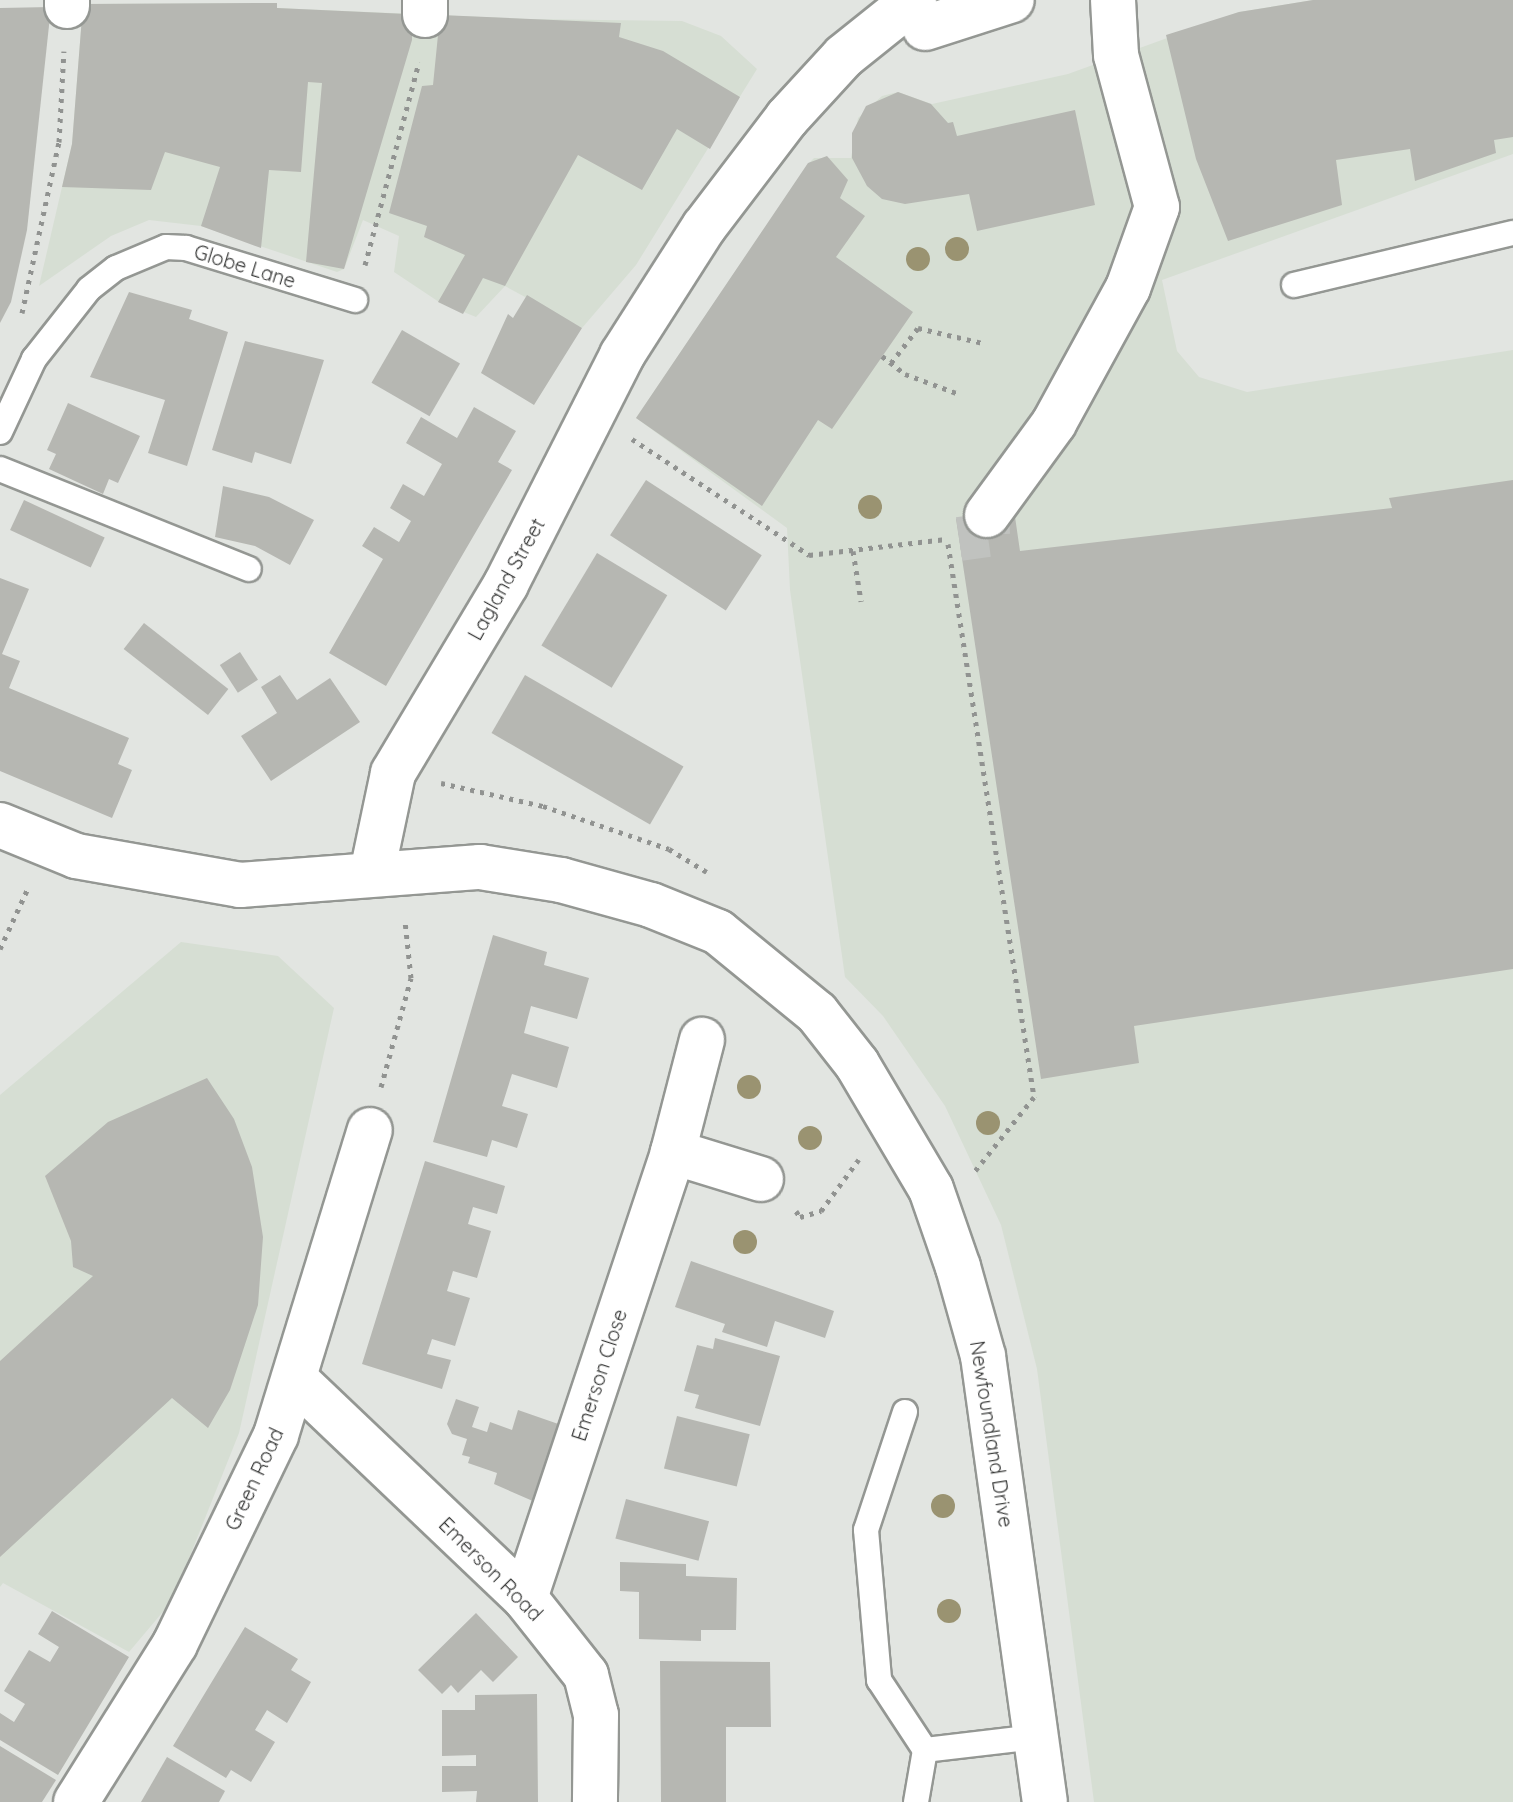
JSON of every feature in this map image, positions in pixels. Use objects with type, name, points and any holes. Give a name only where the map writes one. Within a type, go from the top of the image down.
[{"type":"street","points":[[915,11],[1012,0]]},
{"type":"street","points":[[973,527],[1054,423],[1128,288],[1157,207],[1116,55],[1113,0]]},
{"type":"street","name":"Lagland Street","points":[[372,873],[393,773],[506,584],[622,355],[704,227],[768,142],[844,56],[915,11]]},
{"type":"street","points":[[0,825],[47,846],[240,885],[372,873]]},
{"type":"street","name":"Newfoundland Drive","points":[[372,873],[480,867],[561,880],[651,905],[718,932],[817,1013],[857,1064],[931,1189],[983,1356],[1045,1802]]},
{"type":"street","name":"Emerson Close","points":[[525,1598],[673,1152],[702,1040]]},
{"type":"street","name":"Green Road","points":[[76,1802],[175,1644],[276,1435],[296,1380],[370,1130]]},
{"type":"street","points":[[673,1152],[761,1179]]},
{"type":"street","name":"Emerson Road","points":[[296,1380],[525,1598],[586,1675],[596,1715],[595,1802]]},
{"type":"lane","points":[[1294,285],[1513,233]]},
{"type":"lane","name":"Globe Lane","points":[[0,432],[34,359],[89,289],[116,268],[166,247],[186,248],[355,300]]},
{"type":"lane","points":[[0,469],[249,569]]},
{"type":"lane","points":[[905,1412],[866,1530],[879,1680],[925,1750],[916,1802]]},
{"type":"lane","points":[[925,1750],[1036,1737]]},
{"type":"path","points":[[34,359],[21,308],[59,142],[67,3]]},
{"type":"path","points":[[355,300],[416,80],[425,7]]},
{"type":"path","points":[[891,363],[918,328],[983,343]]},
{"type":"path","points":[[882,356],[905,374],[959,394]]},
{"type":"path","points":[[594,415],[809,555],[947,539],[973,527]]},
{"type":"path","points":[[947,539],[1034,1097],[967,1181]]},
{"type":"path","points":[[853,551],[861,601]]},
{"type":"path","points":[[0,949],[47,846]]},
{"type":"path","points":[[370,1130],[411,978],[408,924],[372,873]]},
{"type":"path","points":[[761,1179],[773,1177],[800,1217],[821,1211],[852,1166],[893,1123]]},
{"type":"shaded area","points":[[1313,0],[1513,0],[1513,154],[1162,280],[1177,351],[1199,377],[1247,392],[1513,350],[1513,1802],[1094,1802],[1037,1369],[1001,1225],[945,1106],[883,1016],[845,977],[790,590],[787,528],[636,418],[808,164],[814,158],[851,158],[858,118],[882,96],[898,92],[932,104],[1068,74],[1239,12]]},
{"type":"shaded area","points":[[277,3],[277,8],[525,19],[682,21],[721,36],[757,69],[636,265],[582,328],[505,286],[476,317],[439,302],[394,272],[399,236],[363,220],[344,269],[337,272],[201,226],[149,220],[111,236],[39,286],[72,144],[83,4]]},
{"type":"shaded area","points":[[181,942],[278,956],[334,1008],[239,1433],[172,1601],[129,1652],[3,1583],[0,1587],[0,1095]]},
{"type":"building","points":[[1313,0],[1513,0],[1513,137],[1494,140],[1496,153],[1415,181],[1410,149],[1336,160],[1342,205],[1228,241],[1196,159],[1166,35],[1239,12]]},
{"type":"building","points":[[277,3],[277,8],[407,14],[412,19],[412,40],[344,269],[306,262],[322,83],[308,82],[301,172],[269,170],[261,248],[201,226],[220,167],[165,152],[151,190],[62,187],[72,144],[83,4]]},
{"type":"building","points":[[51,7],[27,230],[11,302],[0,323],[0,8]]},
{"type":"building","points":[[440,15],[621,23],[619,37],[663,51],[740,97],[710,149],[677,129],[642,190],[578,155],[505,286],[483,278],[463,314],[438,302],[465,255],[424,237],[427,226],[389,213],[422,86],[433,85]]},
{"type":"building","points":[[898,92],[931,104],[948,123],[953,122],[957,136],[1075,110],[1095,205],[977,231],[969,194],[905,204],[882,199],[867,186],[852,158],[852,133],[866,106]]},
{"type":"building","points":[[827,156],[848,180],[840,198],[865,216],[836,257],[913,312],[832,429],[818,420],[762,506],[636,418],[808,163]]},
{"type":"building","points":[[129,292],[192,310],[189,319],[228,332],[187,466],[148,453],[165,400],[90,377]]},
{"type":"building","points":[[527,295],[582,328],[534,405],[481,373],[508,314],[513,318]]},
{"type":"building","points":[[402,330],[460,364],[430,416],[372,383]]},
{"type":"building","points":[[245,341],[324,360],[291,464],[255,452],[252,463],[212,450]]},
{"type":"building","points":[[68,403],[140,436],[118,483],[109,479],[103,494],[49,469],[56,454],[47,450]]},
{"type":"building","points":[[474,407],[516,431],[498,462],[512,470],[386,686],[329,653],[383,559],[362,546],[374,527],[399,542],[411,521],[390,508],[403,484],[424,496],[442,464],[406,443],[421,417],[457,438]]},
{"type":"building","points":[[646,480],[762,555],[726,611],[610,535]]},
{"type":"building","points":[[1513,480],[1513,969],[1134,1026],[1139,1063],[1041,1079],[956,519],[1014,510],[1020,551],[1392,508],[1389,498]]},
{"type":"building","points":[[223,486],[269,497],[314,520],[290,565],[255,546],[215,537]]},
{"type":"building","points":[[24,500],[105,538],[91,568],[10,530]]},
{"type":"building","points":[[597,553],[667,595],[612,688],[541,646]]},
{"type":"building","points":[[0,578],[29,589],[2,654],[20,661],[9,688],[129,738],[118,764],[132,770],[112,818],[0,771]]},
{"type":"building","points":[[144,623],[228,689],[208,715],[124,649]]},
{"type":"building","points":[[240,652],[258,680],[238,693],[220,665]]},
{"type":"building","points":[[280,675],[297,700],[330,678],[360,722],[271,781],[241,736],[277,713],[261,687]]},
{"type":"building","points":[[525,675],[683,766],[650,825],[492,733]]},
{"type":"building","points":[[493,935],[547,952],[544,965],[589,978],[577,1019],[531,1006],[524,1033],[569,1047],[557,1088],[512,1074],[502,1106],[528,1114],[517,1148],[492,1140],[487,1157],[433,1142]]},
{"type":"building","points":[[207,1078],[234,1119],[252,1167],[263,1237],[258,1305],[230,1390],[208,1428],[172,1398],[0,1557],[0,1361],[93,1276],[73,1267],[71,1241],[45,1176],[108,1122]]},
{"type":"building","points":[[425,1161],[505,1186],[497,1214],[473,1207],[468,1224],[491,1231],[477,1278],[453,1271],[447,1291],[470,1298],[455,1346],[432,1339],[427,1354],[451,1360],[442,1389],[362,1364]]},
{"type":"building","points":[[691,1261],[834,1311],[825,1338],[775,1321],[767,1347],[722,1332],[725,1324],[675,1307]]},
{"type":"building","points":[[715,1338],[780,1356],[760,1426],[695,1408],[699,1395],[684,1391],[697,1345],[713,1349]]},
{"type":"building","points":[[456,1399],[479,1407],[472,1427],[487,1432],[490,1422],[512,1430],[518,1410],[567,1427],[542,1505],[494,1484],[497,1473],[468,1463],[470,1457],[462,1455],[467,1439],[452,1434],[447,1424]]},
{"type":"building","points":[[677,1416],[750,1434],[737,1487],[664,1468]]},
{"type":"building","points":[[626,1499],[709,1521],[698,1561],[615,1539]]},
{"type":"building","points":[[620,1562],[686,1564],[686,1576],[737,1578],[736,1630],[701,1630],[701,1641],[639,1639],[639,1592],[620,1591]]},
{"type":"building","points":[[52,1611],[129,1657],[58,1775],[0,1740],[0,1713],[14,1722],[25,1704],[4,1691],[29,1650],[50,1662],[59,1647],[38,1634]]},
{"type":"building","points":[[476,1613],[518,1657],[493,1682],[481,1670],[458,1693],[451,1685],[442,1694],[418,1670]]},
{"type":"building","points":[[245,1627],[298,1659],[291,1670],[311,1682],[287,1723],[267,1710],[255,1730],[275,1742],[251,1782],[231,1770],[226,1778],[173,1746]]},
{"type":"building","points":[[660,1661],[770,1662],[771,1727],[726,1727],[726,1802],[661,1802]]},
{"type":"building","points":[[537,1694],[538,1802],[476,1802],[477,1791],[442,1792],[442,1766],[476,1766],[476,1755],[442,1756],[442,1710],[475,1710],[475,1695]]},
{"type":"building","points":[[0,1746],[56,1780],[42,1802],[0,1802]]},
{"type":"building","points":[[167,1757],[225,1791],[219,1802],[141,1802]]},
{"type":"tunnel","points":[[959,539],[988,535],[987,515]]}]
